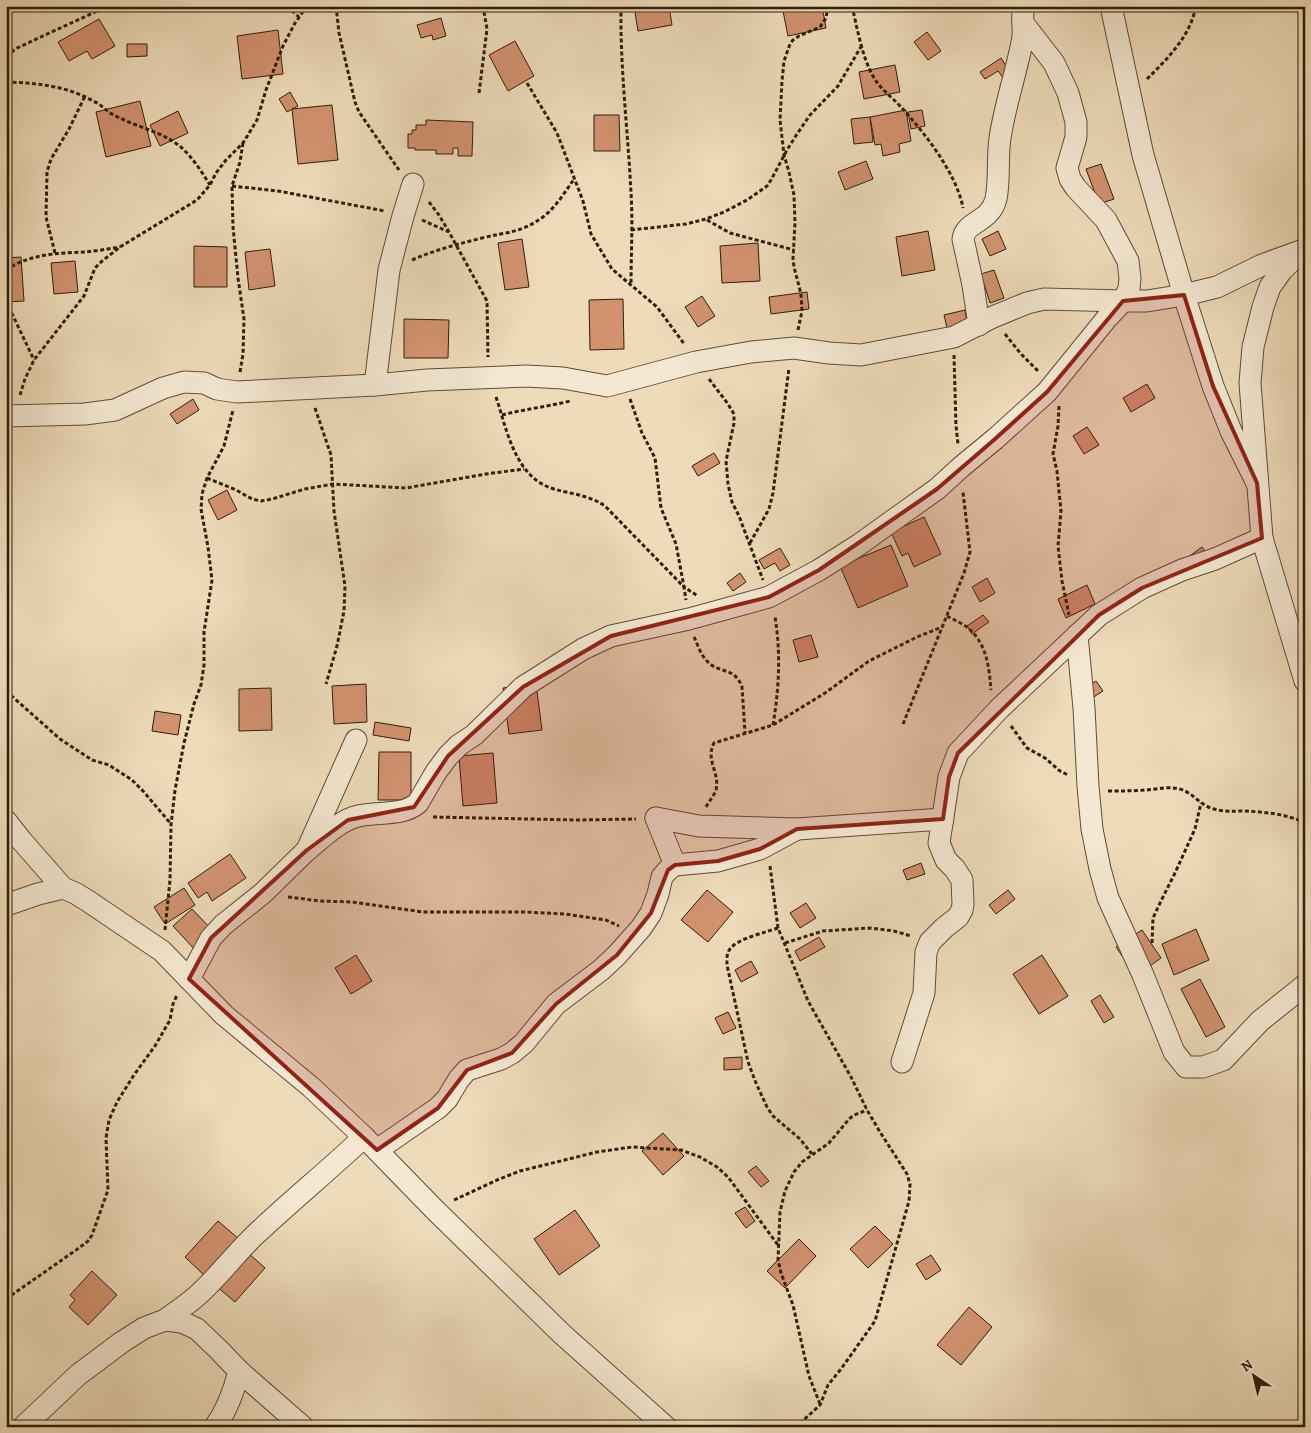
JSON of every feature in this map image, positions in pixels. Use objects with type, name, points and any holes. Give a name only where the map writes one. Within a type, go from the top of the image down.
[{"type":"street","points":[[1111,6],[1143,156],[1184,295],[1213,386],[1231,431],[1257,483]]},
{"type":"street","points":[[986,321],[973,285],[964,232],[992,210],[996,198],[1000,139],[1023,35],[1023,12]]},
{"type":"street","points":[[189,979],[211,938],[307,850],[348,820],[359,816],[408,810],[418,804],[436,772],[448,756],[474,735],[523,687],[583,649],[611,636],[689,619],[769,597],[819,570],[860,544],[937,488],[994,440],[1052,386],[1123,301],[1130,289],[1130,278],[1128,262],[1106,220],[1070,179],[1067,168],[1076,137],[1076,122],[1068,93],[1054,63],[1023,12]]},
{"type":"street","points":[[375,385],[389,270],[413,184]]},
{"type":"street","points":[[10,416],[85,414],[115,410],[163,388],[184,382],[204,383],[217,389],[237,392],[526,376],[563,378],[607,386],[696,362],[751,352],[794,348],[861,355],[954,336],[1028,303],[1044,299],[1147,301],[1184,295],[1217,287],[1262,265],[1304,249]]},
{"type":"street","points":[[1304,249],[1282,270],[1270,287],[1253,347],[1250,383],[1262,538],[1305,681]]},
{"type":"street","points":[[902,1062],[924,993],[926,952],[930,942],[958,917],[962,910],[962,880],[946,860],[940,843],[949,777],[958,753],[997,711],[1099,615],[1142,588],[1262,538]]},
{"type":"street","points":[[1077,636],[1092,829],[1100,869],[1108,898],[1143,975],[1174,1052],[1186,1067],[1203,1067],[1223,1060],[1260,1021],[1305,984]]},
{"type":"street","points":[[307,850],[356,740]]},
{"type":"street","points":[[656,818],[700,826],[797,829],[943,819]]},
{"type":"street","points":[[656,818],[675,865]]},
{"type":"street","points":[[6,821],[62,888],[76,893],[162,952],[224,1015],[311,1087],[562,1334],[666,1427]]},
{"type":"street","points":[[23,1427],[78,1375],[122,1342],[144,1328],[165,1320],[198,1296],[262,1228],[370,1144],[438,1108],[467,1070],[501,1059],[524,1043],[556,1004],[600,970],[633,937],[651,913],[662,877],[675,865],[718,861],[768,846],[797,829]]},
{"type":"street","points":[[6,905],[62,888]]},
{"type":"street","points":[[165,1320],[182,1322],[197,1330],[239,1371],[303,1427]]},
{"type":"street","points":[[215,1427],[232,1398],[239,1371]]},
{"type":"path","points":[[6,56],[17,48],[108,6]]},
{"type":"path","points":[[287,6],[299,18]]},
{"type":"path","points":[[10,416],[34,360],[84,296],[95,268],[120,247],[197,200],[210,185],[216,172],[243,143],[256,120],[283,46],[307,6]]},
{"type":"path","points":[[479,93],[487,29],[483,6]]},
{"type":"path","points":[[621,6],[626,120],[632,195],[630,285]]},
{"type":"path","points":[[750,544],[768,509],[773,493],[788,376],[802,311],[801,294],[794,267],[794,195],[784,155],[780,120],[784,61],[793,40],[820,27],[826,18],[828,6]]},
{"type":"path","points":[[852,6],[872,75],[882,89],[900,106],[926,138],[953,180],[962,201],[967,229]]},
{"type":"path","points":[[1130,95],[1167,60],[1182,42],[1196,6]]},
{"type":"path","points":[[631,230],[686,224],[706,219],[747,200],[767,186],[784,155],[810,115],[838,86],[862,45]]},
{"type":"path","points":[[6,82],[34,83],[60,88],[85,96],[112,115],[164,138],[184,150],[210,185]]},
{"type":"path","points":[[527,84],[557,133],[583,201],[591,234],[612,269],[657,306],[734,414],[734,423],[726,461],[728,484],[732,502],[750,544],[773,610],[779,658],[774,725]]},
{"type":"path","points":[[55,253],[46,217],[47,172],[51,159],[69,129],[85,96]]},
{"type":"path","points":[[162,952],[169,897],[171,825],[175,790],[184,743],[201,685],[204,664],[204,632],[212,580],[201,509],[202,494],[207,478],[224,446],[237,392],[243,354],[244,319],[233,226],[232,186],[240,162],[243,143]]},
{"type":"path","points":[[389,270],[435,251],[509,233],[528,226],[544,216],[558,202],[574,178]]},
{"type":"path","points":[[232,186],[278,191],[365,206],[423,220],[449,232]]},
{"type":"path","points":[[706,219],[730,232],[794,250]]},
{"type":"path","points":[[6,270],[17,262],[55,253],[87,252],[120,247]]},
{"type":"path","points":[[6,301],[34,360]]},
{"type":"path","points":[[986,321],[1052,386],[1059,398],[1060,411],[1053,454],[1057,471],[1061,511],[1058,546],[1067,611],[1077,636]]},
{"type":"path","points":[[903,724],[943,627],[970,552],[956,426],[954,336]]},
{"type":"path","points":[[489,378],[514,448],[524,469],[536,481],[551,488],[587,497],[605,506],[684,587]]},
{"type":"path","points":[[626,381],[636,419],[655,458],[661,508],[676,544],[693,636],[708,663],[735,675],[740,681],[745,734]]},
{"type":"path","points":[[308,388],[331,455],[338,542],[345,586],[344,611],[326,684]]},
{"type":"path","points":[[502,415],[520,410],[555,405],[578,398]]},
{"type":"path","points":[[207,478],[236,490],[252,500],[261,501],[305,489],[333,484],[406,488],[524,469]]},
{"type":"path","points":[[947,616],[967,626],[979,639],[988,662],[992,693],[997,711],[1028,748],[1045,758],[1060,771],[1096,790],[1125,791],[1168,787],[1184,790],[1201,803],[1214,809],[1282,815],[1296,818],[1305,823]]},
{"type":"path","points":[[700,826],[708,803],[716,790],[715,774],[710,755],[714,743],[774,725],[825,693],[869,661],[943,627]]},
{"type":"path","points":[[6,691],[60,739],[92,760],[109,765],[132,780],[171,825]]},
{"type":"path","points":[[1143,975],[1150,963],[1152,954],[1153,918],[1195,829],[1201,803]]},
{"type":"path","points":[[408,810],[430,817],[490,819],[578,820],[656,818]]},
{"type":"path","points":[[768,846],[778,928],[808,1001],[851,1077],[866,1110],[907,1174],[910,1184],[909,1201],[875,1321],[828,1386],[820,1405],[796,1427]]},
{"type":"path","points":[[262,893],[320,901],[352,902],[423,912],[565,914],[615,923],[633,937]]},
{"type":"path","points":[[778,928],[739,942],[730,949],[727,956],[727,965],[748,1062],[756,1083],[773,1116],[800,1139],[812,1154]]},
{"type":"path","points":[[785,943],[823,931],[870,928],[894,931],[930,942]]},
{"type":"path","points":[[6,1299],[84,1244],[92,1236],[108,1190],[106,1138],[109,1120],[117,1102],[134,1074],[165,1029],[170,1020],[173,1004],[178,992],[189,979]]},
{"type":"path","points":[[820,1405],[809,1376],[793,1305],[778,1260],[780,1212],[785,1191],[794,1172],[802,1162],[829,1143],[849,1119],[866,1110]]},
{"type":"path","points":[[435,1210],[475,1189],[520,1171],[597,1152],[632,1147],[681,1150],[709,1162],[728,1177],[778,1245]]},
{"type":"highlighted area","points":[[1184,295],[1213,386],[1257,483],[1262,538],[1142,588],[1099,615],[958,753],[949,777],[943,819],[797,829],[760,849],[718,861],[675,865],[668,870],[651,913],[617,955],[556,1004],[512,1053],[467,1070],[438,1108],[377,1150],[189,979],[211,938],[307,850],[348,820],[414,807],[448,756],[523,687],[611,636],[769,597],[819,570],[937,489],[995,439],[1047,392],[1123,301]]},
{"type":"building","points":[[634,6],[669,6],[672,25],[638,31]]},
{"type":"building","points":[[782,6],[822,6],[826,28],[788,36]]},
{"type":"building","points":[[441,18],[446,36],[433,40],[432,35],[421,38],[417,25]]},
{"type":"building","points":[[99,19],[115,46],[92,59],[87,51],[69,61],[58,42]]},
{"type":"building","points":[[278,30],[283,74],[242,79],[237,36]]},
{"type":"building","points":[[927,32],[941,51],[928,60],[914,42]]},
{"type":"building","points":[[515,41],[534,76],[508,91],[489,55]]},
{"type":"building","points":[[127,44],[147,44],[147,56],[127,57]]},
{"type":"building","points":[[1001,58],[1011,74],[1004,79],[998,71],[985,79],[980,72]]},
{"type":"building","points":[[895,65],[900,92],[864,99],[859,72]]},
{"type":"building","points":[[290,92],[298,106],[287,112],[279,99]]},
{"type":"building","points":[[140,101],[151,146],[106,157],[96,112]]},
{"type":"building","points":[[332,105],[338,160],[298,164],[292,109]]},
{"type":"building","points":[[906,110],[911,141],[899,144],[900,152],[883,156],[881,144],[875,145],[870,117]]},
{"type":"building","points":[[922,110],[925,126],[911,129],[908,112]]},
{"type":"building","points":[[178,111],[188,133],[160,146],[150,125]]},
{"type":"building","points":[[594,115],[619,115],[620,151],[594,151]]},
{"type":"building","points":[[870,117],[873,142],[854,144],[851,119]]},
{"type":"building","points":[[426,120],[473,122],[472,156],[458,156],[458,148],[453,148],[453,154],[436,154],[436,150],[408,148],[408,134],[412,134],[412,130],[416,130],[416,125],[426,125]]},
{"type":"building","points":[[866,161],[873,179],[845,190],[838,172]]},
{"type":"building","points":[[1101,164],[1114,199],[1099,204],[1086,169]]},
{"type":"building","points":[[928,231],[935,270],[902,276],[896,237]]},
{"type":"building","points":[[998,231],[1006,249],[990,256],[982,239]]},
{"type":"building","points":[[522,239],[529,287],[505,290],[498,243]]},
{"type":"building","points":[[758,243],[760,281],[722,283],[720,246]]},
{"type":"building","points":[[194,246],[227,247],[227,287],[194,287]]},
{"type":"building","points":[[270,249],[275,286],[249,290],[245,252]]},
{"type":"building","points":[[21,257],[24,301],[6,302],[6,258]]},
{"type":"building","points":[[75,261],[78,292],[54,294],[51,263]]},
{"type":"building","points":[[994,270],[1004,298],[990,303],[981,274]]},
{"type":"building","points":[[807,292],[809,309],[771,314],[769,297]]},
{"type":"building","points":[[702,296],[715,316],[698,327],[685,307]]},
{"type":"building","points":[[623,299],[624,349],[590,350],[589,300]]},
{"type":"building","points":[[965,310],[968,328],[948,332],[944,315]]},
{"type":"building","points":[[404,319],[449,320],[448,358],[404,358]]},
{"type":"building","points":[[1147,384],[1155,398],[1131,412],[1123,398]]},
{"type":"building","points":[[193,399],[199,410],[177,424],[170,414]]},
{"type":"building","points":[[1087,427],[1099,445],[1084,454],[1073,436]]},
{"type":"building","points":[[714,453],[720,463],[698,476],[692,466]]},
{"type":"building","points":[[227,490],[237,510],[218,520],[208,500]]},
{"type":"building","points":[[924,517],[941,554],[914,567],[908,553],[902,556],[891,532]]},
{"type":"building","points":[[891,545],[908,586],[858,608],[840,566]]},
{"type":"building","points":[[1202,547],[1207,554],[1180,563]]},
{"type":"building","points":[[780,548],[790,565],[780,571],[775,563],[764,569],[759,560]]},
{"type":"building","points":[[740,573],[746,582],[733,591],[727,583]]},
{"type":"building","points":[[987,578],[995,593],[980,602],[972,587]]},
{"type":"building","points":[[1087,585],[1095,604],[1066,618],[1058,599]]},
{"type":"building","points":[[983,615],[989,622],[972,634],[967,626]]},
{"type":"building","points":[[811,635],[818,657],[799,662],[793,640]]},
{"type":"building","points":[[1096,681],[1103,691],[1089,700],[1082,690]]},
{"type":"building","points":[[366,684],[367,722],[334,724],[332,686]]},
{"type":"building","points":[[536,684],[542,730],[509,734],[503,688]]},
{"type":"building","points":[[271,688],[272,730],[239,731],[239,689]]},
{"type":"building","points":[[155,711],[181,715],[178,735],[152,731]]},
{"type":"building","points":[[375,722],[411,728],[409,741],[373,735]]},
{"type":"building","points":[[379,752],[411,752],[411,800],[378,800]]},
{"type":"building","points":[[493,753],[497,803],[463,806],[459,756]]},
{"type":"building","points":[[230,854],[246,878],[212,901],[207,892],[198,898],[188,883]]},
{"type":"building","points":[[921,863],[925,874],[907,880],[903,870]]},
{"type":"building","points":[[184,888],[195,905],[165,924],[154,907]]},
{"type":"building","points":[[707,890],[733,912],[708,942],[681,920]]},
{"type":"building","points":[[1008,890],[1015,899],[996,914],[989,905]]},
{"type":"building","points":[[806,903],[816,918],[800,928],[790,913]]},
{"type":"building","points":[[192,909],[215,933],[196,951],[173,926]]},
{"type":"building","points":[[1196,929],[1209,960],[1174,975],[1162,944]]},
{"type":"building","points":[[1142,930],[1161,958],[1136,976],[1116,947]]},
{"type":"building","points":[[819,937],[825,947],[800,961],[795,951]]},
{"type":"building","points":[[356,955],[372,981],[351,994],[335,968]]},
{"type":"building","points":[[1042,955],[1068,996],[1039,1014],[1013,974]]},
{"type":"building","points":[[751,961],[758,973],[741,982],[735,970]]},
{"type":"building","points":[[1200,979],[1225,1027],[1206,1037],[1181,989]]},
{"type":"building","points":[[1100,995],[1114,1017],[1104,1023],[1091,1001]]},
{"type":"building","points":[[728,1012],[736,1028],[723,1034],[715,1018]]},
{"type":"building","points":[[742,1057],[742,1069],[724,1070],[724,1058]]},
{"type":"building","points":[[663,1133],[684,1156],[663,1175],[642,1151]]},
{"type":"building","points":[[756,1166],[769,1181],[761,1187],[748,1172]]},
{"type":"building","points":[[745,1207],[755,1221],[746,1228],[735,1213]]},
{"type":"building","points":[[575,1210],[600,1246],[559,1275],[534,1239]]},
{"type":"building","points":[[218,1221],[239,1239],[205,1276],[185,1257]]},
{"type":"building","points":[[875,1226],[893,1244],[868,1268],[850,1249]]},
{"type":"building","points":[[799,1239],[816,1256],[785,1288],[767,1271]]},
{"type":"building","points":[[246,1251],[265,1268],[235,1302],[215,1285]]},
{"type":"building","points":[[931,1255],[941,1270],[926,1280],[916,1264]]},
{"type":"building","points":[[92,1271],[117,1295],[88,1325],[69,1307],[75,1300],[70,1295]]},
{"type":"building","points":[[969,1307],[992,1327],[961,1365],[937,1345]]}]
